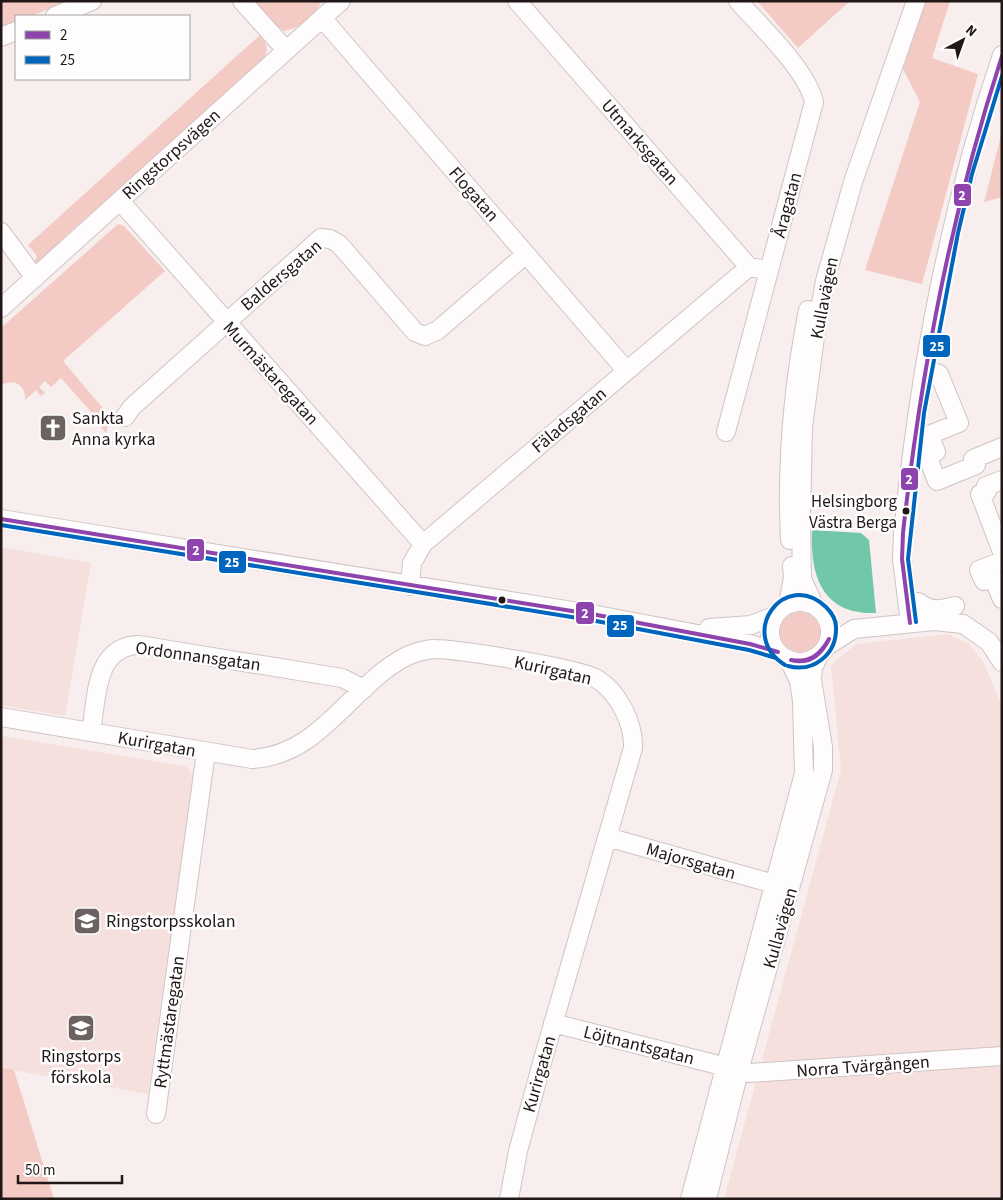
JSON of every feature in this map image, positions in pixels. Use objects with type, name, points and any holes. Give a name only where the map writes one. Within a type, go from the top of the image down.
[{"type":"street","points":[[57,15],[92,1]]},
{"type":"street","points":[[242,1],[286,50]]},
{"type":"street","name":"Ringstorpsvägen","points":[[1,308],[342,1]]},
{"type":"street","name":"Utmarksgatan","points":[[517,1],[749,267]]},
{"type":"street","name":"Åragatan","points":[[726,432],[814,102],[808,84],[738,1]]},
{"type":"street","name":"Kullavägen","points":[[788,604],[793,578],[788,502],[791,432],[795,379],[802,339],[817,265],[837,194],[903,1]]},
{"type":"street","name":"Kullavägen","points":[[814,605],[802,579],[801,521],[803,427],[815,337],[825,281],[853,182],[916,1]]},
{"type":"street","name":"Flogatan","points":[[322,18],[626,370]]},
{"type":"street","points":[[1,37],[15,31]]},
{"type":"street","points":[[910,623],[902,559],[903,534],[926,354],[953,224],[980,118],[1002,55]]},
{"type":"street","name":"Murmästaregatan","points":[[120,201],[422,544]]},
{"type":"street","points":[[1,232],[35,278]]},
{"type":"street","name":"Baldersgatan","points":[[125,417],[132,407],[321,238],[330,238],[339,244],[415,332],[425,336],[438,330],[526,254]]},
{"type":"street","points":[[749,267],[769,270]]},
{"type":"street","name":"Fäladsgatan","points":[[410,586],[412,563],[422,544],[749,267]]},
{"type":"street","points":[[934,372],[939,374],[959,423],[929,435],[936,452],[927,456],[937,481],[976,466],[974,459],[1002,447]]},
{"type":"street","points":[[1002,480],[986,486],[987,491],[980,494],[1002,552]]},
{"type":"street","points":[[1,519],[653,624],[750,644],[805,662],[854,629],[934,621],[963,624],[989,642],[1002,662]]},
{"type":"street","points":[[1002,561],[979,570],[984,581],[993,578],[1002,599]]},
{"type":"street","points":[[653,624],[730,628],[750,625],[774,616],[788,604],[802,602],[814,605],[827,618],[854,629]]},
{"type":"street","points":[[918,602],[927,609],[937,611],[956,606]]},
{"type":"street","points":[[774,616],[770,628],[772,641],[784,656]]},
{"type":"street","points":[[823,650],[830,629],[827,618]]},
{"type":"street","name":"Ordonnansgatan","points":[[91,732],[104,665],[113,652],[127,646],[138,645],[342,678],[364,689]]},
{"type":"street","name":"Kurirgatan","points":[[1,717],[252,759],[289,752],[314,734],[364,689],[403,659],[417,652],[434,649],[509,659],[581,673],[597,679],[620,705],[633,742],[630,763],[553,1023],[518,1151],[509,1199]]},
{"type":"street","name":"Kullavägen","points":[[690,1199],[732,1069],[823,770],[823,747],[812,680],[813,668],[823,650]]},
{"type":"street","name":"Kullavägen","points":[[707,1199],[732,1069],[774,884],[804,773],[802,701],[799,681],[784,656]]},
{"type":"street","name":"Ryttmästaregatan","points":[[156,1114],[206,752]]},
{"type":"street","name":"Majorsgatan","points":[[607,837],[774,884]]},
{"type":"street","name":"Löjtnantsgatan","points":[[553,1023],[732,1069]]},
{"type":"street","name":"Norra Tvärgången","points":[[732,1069],[750,1073],[1002,1056]]},
{"type":"shaded area","points":[[1,1],[69,1],[34,15],[15,15],[15,22],[1,28]]},
{"type":"shaded area","points":[[254,1],[322,1],[306,21],[290,30],[284,31],[274,24]]},
{"type":"shaded area","points":[[757,1],[850,1],[798,48]]},
{"type":"shaded area","points":[[925,1],[950,1],[932,58],[978,74],[922,284],[865,270],[920,102],[903,69]]},
{"type":"shaded area","points":[[260,35],[266,44],[267,51],[257,66],[62,239],[43,260],[34,263],[37,256],[28,245]]},
{"type":"shaded area","points":[[1002,132],[1002,197],[984,202]]},
{"type":"shaded area","points":[[118,224],[124,226],[165,271],[63,361],[107,413],[108,426],[106,433],[90,415],[92,413],[61,378],[51,387],[45,381],[39,387],[45,393],[41,396],[36,390],[25,400],[23,390],[18,384],[10,382],[1,385],[1,328]]},
{"type":"shaded area","points":[[812,530],[861,533],[869,540],[876,613],[858,612],[843,607],[831,600],[823,590],[817,577],[814,563]]},
{"type":"shaded area","points":[[1,547],[91,563],[65,716],[1,705]]},
{"type":"shaded area","points":[[804,612],[811,615],[817,621],[820,632],[819,640],[811,649],[804,652],[796,652],[789,649],[781,640],[780,628],[783,621],[792,613]]},
{"type":"shaded area","points":[[948,634],[969,644],[984,663],[1002,707],[1002,1199],[724,1199],[841,770],[831,665],[856,644]]},
{"type":"shaded area","name":"Ringstorpsskolan","points":[[1,736],[185,766],[194,775],[148,1094],[1,1068]]},
{"type":"shaded area","points":[[1,1068],[14,1070],[54,1199],[1,1199]]},
{"type":"transit line","name":"2","points":[[910,623],[902,559],[903,533],[919,412],[940,292],[953,233],[984,115],[1002,56]]},
{"type":"transit line","name":"25","points":[[916,622],[908,559],[924,413],[958,233],[972,174],[1002,76]]},
{"type":"transit line","name":"2","points":[[1,519],[597,615],[750,644],[778,652]]},
{"type":"transit line","name":"25","points":[[1,525],[596,621],[749,650],[776,658]]},
{"type":"transit line","name":"25","points":[[785,665],[771,652],[765,637],[766,623],[772,610],[782,600],[795,595],[810,597],[826,607],[834,619],[836,627],[833,645],[828,653],[815,664],[807,667],[788,666]]},
{"type":"transit line","name":"2","points":[[791,660],[798,661],[814,657],[829,639]]},
{"type":"transit line","name":"2","points":[[791,660],[809,660],[822,650],[829,639]]},
{"type":"place","name":"Sankta Anna kyrka","points":[[53,428]]},
{"type":"place","name":"Helsingborg Västra Berga","points":[[906,511]]},
{"type":"place","name":"Ringstorpsskolan","points":[[87,921]]},
{"type":"place","name":"Ringstorps förskola","points":[[81,1028]]}]
